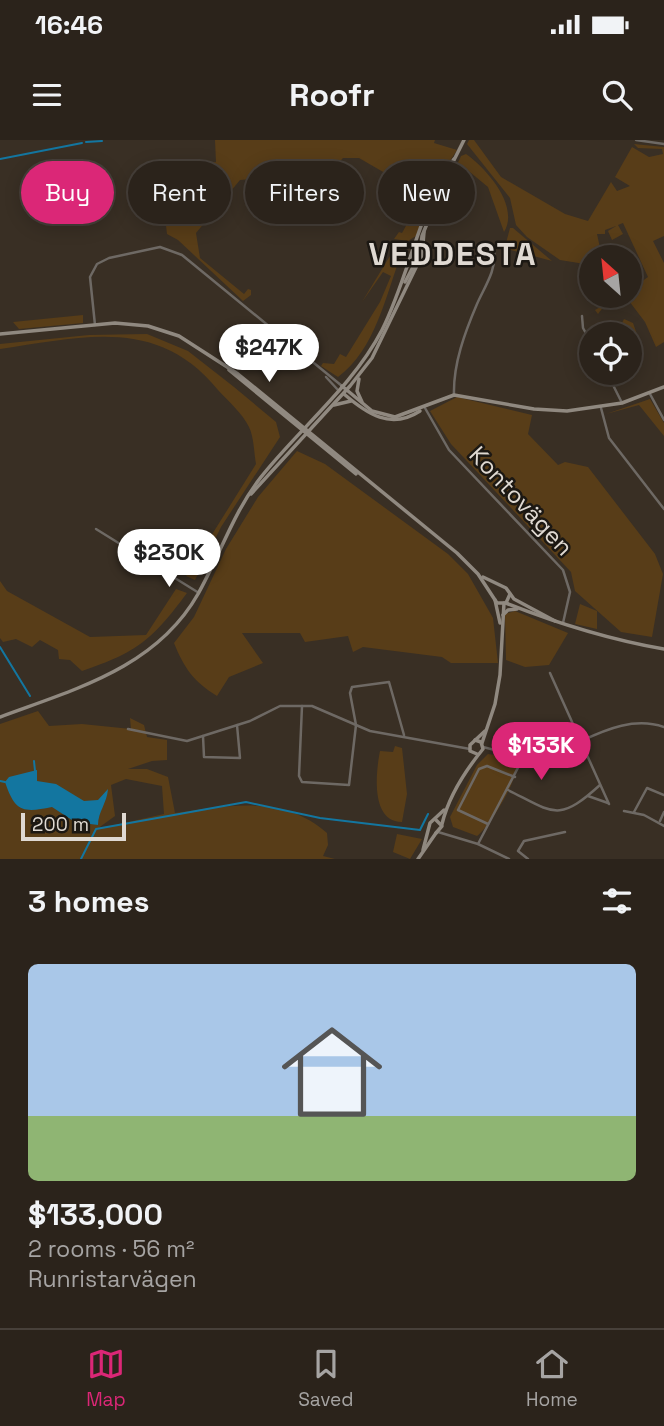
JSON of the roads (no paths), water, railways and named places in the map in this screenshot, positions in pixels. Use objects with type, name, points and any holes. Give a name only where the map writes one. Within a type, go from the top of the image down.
[{"type":"street","points":[[0,717],[127,667],[176,625],[199,593],[230,524],[246,499],[369,352],[384,326],[413,246],[440,184],[464,140]]},
{"type":"street","points":[[636,140],[664,144]]},
{"type":"street","points":[[246,499],[360,375],[384,336],[418,257],[424,232],[454,159]]},
{"type":"street","points":[[402,292],[422,255],[424,232]]},
{"type":"street","points":[[413,246],[420,250]]},
{"type":"street","points":[[95,324],[90,281],[95,267],[109,258],[167,248],[182,256],[365,406],[381,415],[395,417],[425,408]]},
{"type":"street","points":[[454,395],[454,376],[471,319],[496,261],[495,252]]},
{"type":"street","points":[[410,254],[418,257]]},
{"type":"street","points":[[582,316],[582,322]]},
{"type":"street","points":[[0,334],[130,323],[156,328],[195,344],[220,361],[307,434],[381,491],[478,573],[563,625]]},
{"type":"street","points":[[360,375],[357,391],[365,406]]},
{"type":"street","points":[[613,385],[622,403]]},
{"type":"street","points":[[345,392],[372,416],[390,420],[408,418],[454,395],[534,409],[568,411],[622,403],[664,387]]},
{"type":"street","points":[[650,394],[664,420]]},
{"type":"street","points":[[332,406],[352,401]]},
{"type":"street","name":"Kontovägen","points":[[425,408],[449,450],[563,570],[570,592],[563,625]]},
{"type":"street","points":[[601,408],[609,438],[664,509]]},
{"type":"street","points":[[96,529],[199,593]]},
{"type":"street","points":[[478,573],[494,594],[501,628]]},
{"type":"street","points":[[494,594],[499,587]]},
{"type":"street","points":[[423,850],[429,827],[446,808],[467,767],[483,745],[495,704],[500,675],[502,617],[510,594]]},
{"type":"street","points":[[495,600],[563,625],[664,649]]},
{"type":"street","points":[[502,617],[508,610],[520,609]]},
{"type":"street","points":[[550,673],[609,804],[588,796]]},
{"type":"street","points":[[302,706],[299,776],[302,782],[349,785],[356,725],[351,688],[386,681],[391,685],[404,735]]},
{"type":"street","points":[[128,729],[175,740],[203,736],[237,725],[280,706],[302,706],[320,708],[356,725],[470,747],[479,753],[492,751],[514,755],[544,770],[558,757],[582,743],[625,724],[653,723],[664,727]]},
{"type":"street","points":[[203,736],[204,757],[240,758],[237,725]]},
{"type":"street","points":[[467,767],[470,747],[486,729]]},
{"type":"street","points":[[475,740],[492,751]]},
{"type":"street","points":[[478,844],[523,760]]},
{"type":"street","points":[[488,824],[458,810],[479,769],[487,765],[515,777]]},
{"type":"street","points":[[508,790],[546,809],[557,811],[569,809],[600,785]]},
{"type":"street","points":[[634,812],[648,788],[664,795]]},
{"type":"street","points":[[418,859],[442,825],[446,808]]},
{"type":"street","points":[[624,811],[660,821],[664,826]]},
{"type":"street","points":[[660,821],[664,812]]},
{"type":"street","points":[[436,820],[455,835]]},
{"type":"street","points":[[429,827],[437,833],[455,835],[509,859]]},
{"type":"street","points":[[528,859],[518,850],[524,841],[565,832]]},
{"type":"water","points":[[37,770],[37,781],[56,784],[84,801],[98,800],[108,789],[98,825],[75,822],[52,807],[27,810],[17,805],[5,782],[9,777]]},
{"type":"waterway","points":[[86,142],[102,141]]},
{"type":"waterway","points":[[0,159],[82,143]]},
{"type":"waterway","points":[[0,647],[30,696]]},
{"type":"waterway","points":[[34,761],[35,771]]},
{"type":"waterway","points":[[0,781],[5,782]]},
{"type":"waterway","points":[[81,859],[96,829],[246,802],[320,818],[420,830],[428,814]]},
{"type":"district","name":"VEDDESTA","points":[[453,254]]}]
